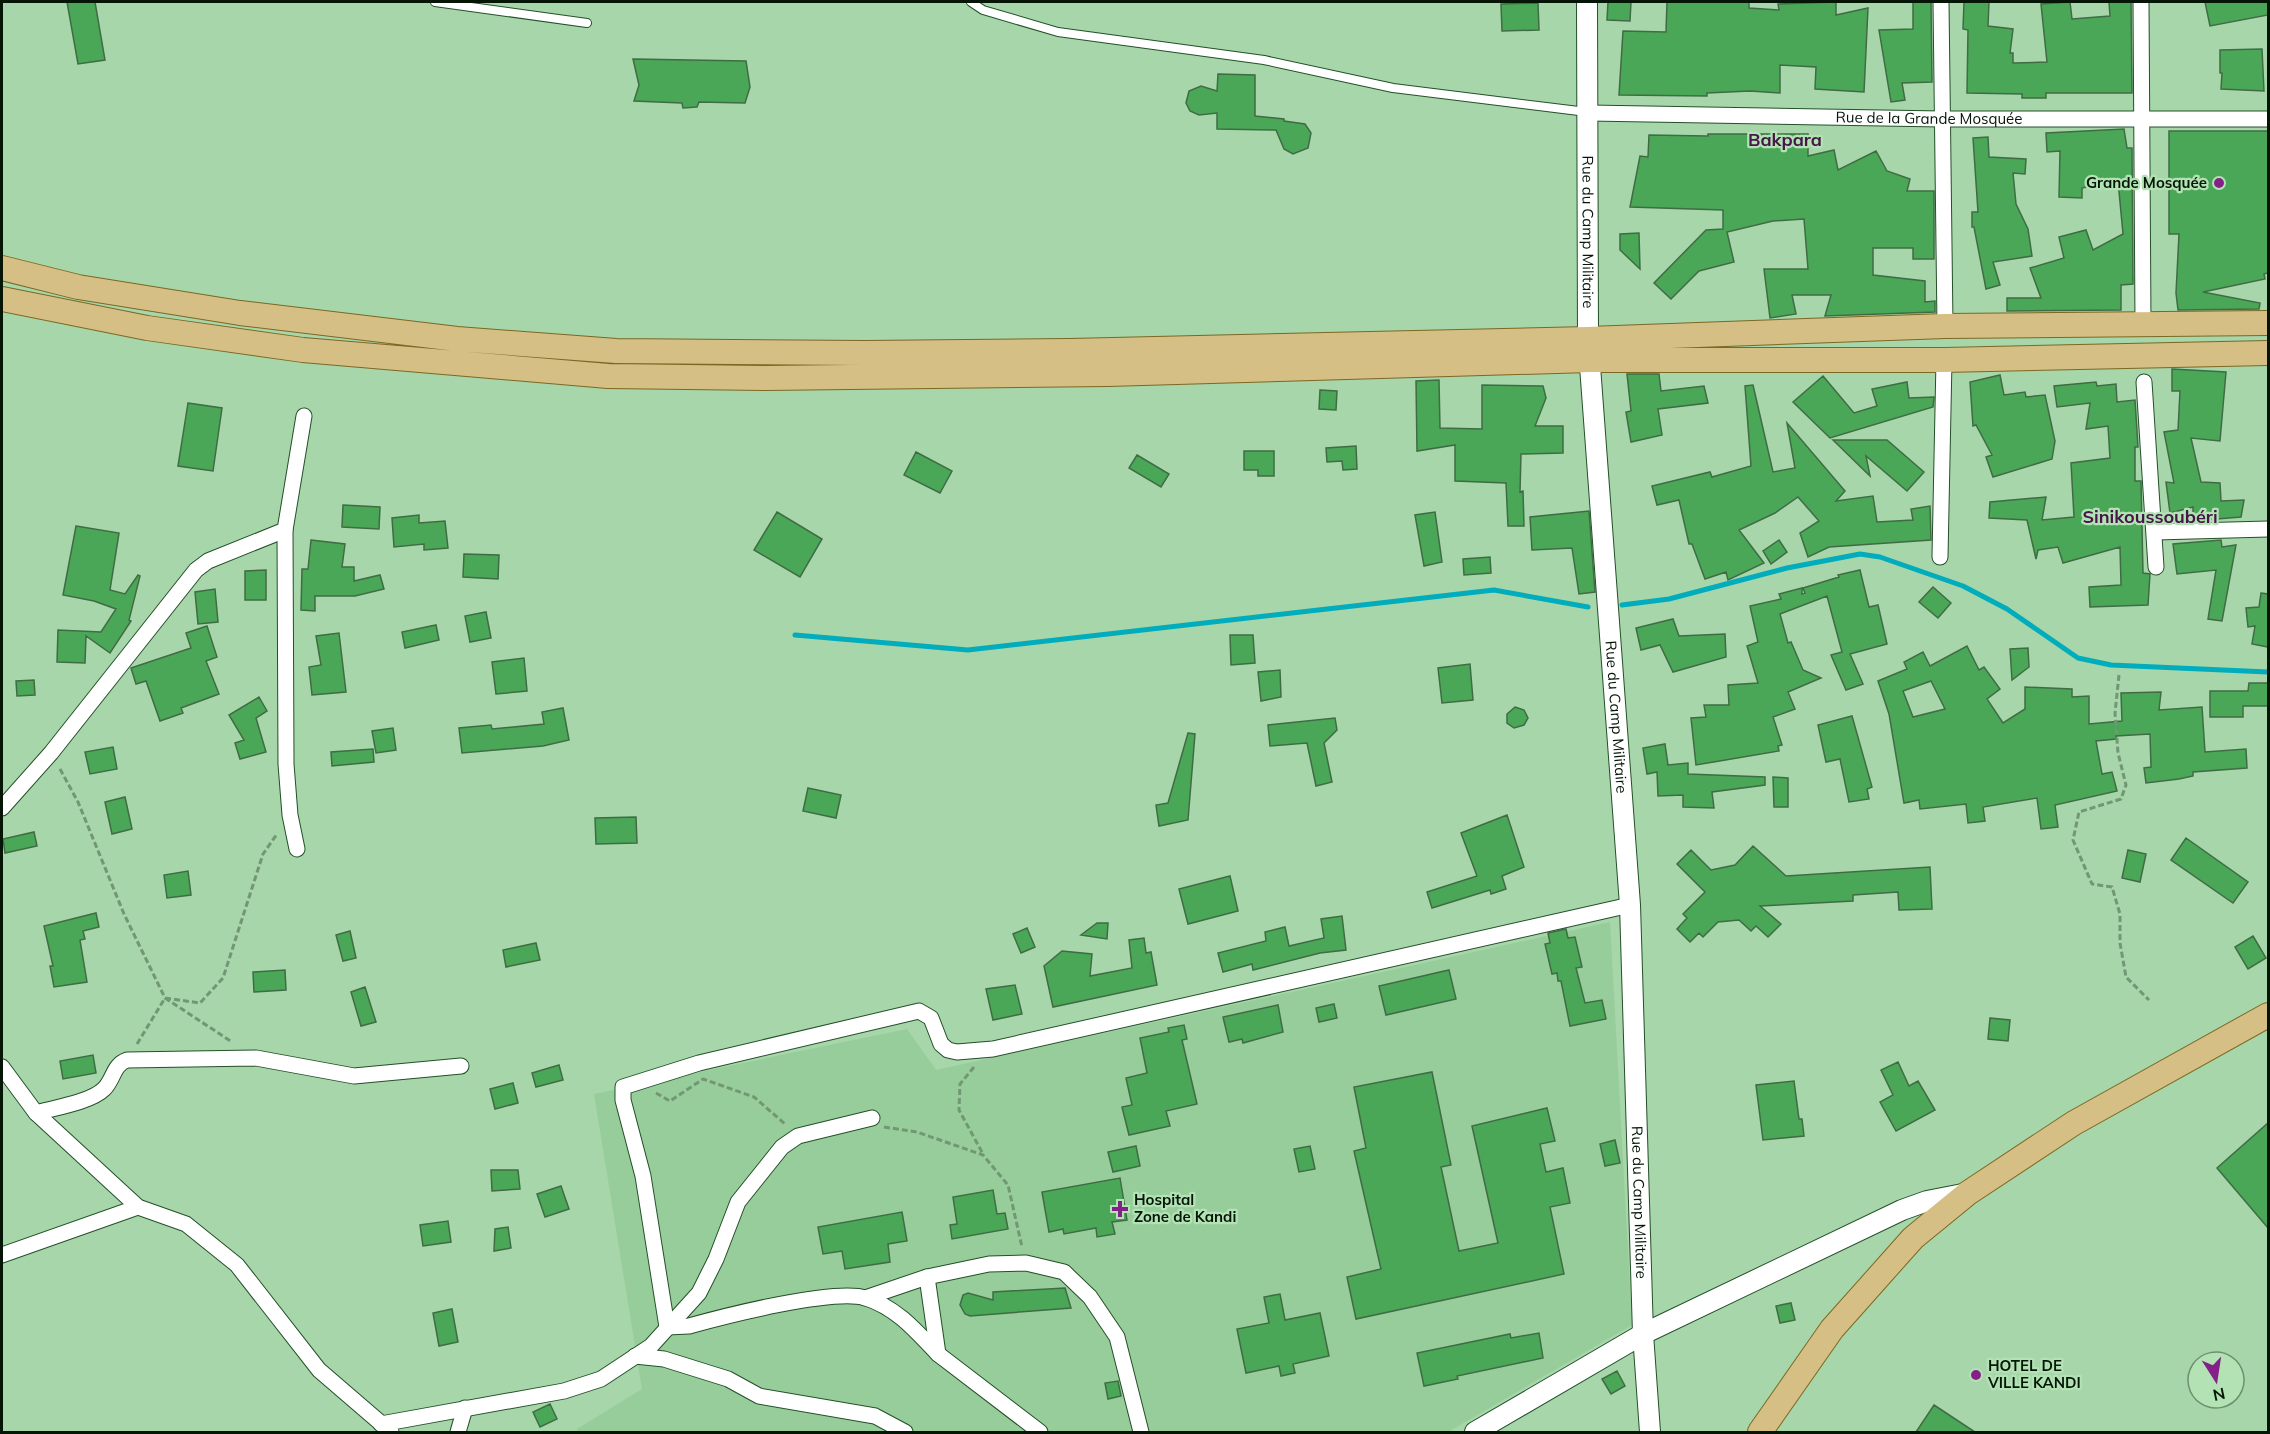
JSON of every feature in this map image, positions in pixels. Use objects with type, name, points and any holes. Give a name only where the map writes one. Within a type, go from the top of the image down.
[{"type":"main road","points":[[2,268],[78,287],[240,313],[458,339],[616,351],[1589,350],[1944,360],[2268,353]]},
{"type":"main road","points":[[2,299],[147,328],[303,350],[608,376],[766,378],[1108,374],[1589,350],[1945,326],[2268,323]]},
{"type":"main road","points":[[1760,1432],[1806,1363],[1866,1289],[1913,1238],[1968,1193],[2074,1122],[2268,1015]]},
{"type":"street","name":"Rue du Camp Militaire","points":[[1587,2],[1589,350],[1630,905],[1644,1334],[1650,1432]]},
{"type":"street","points":[[1941,2],[1945,326]]},
{"type":"street","points":[[2141,2],[2143,324]]},
{"type":"street","name":"Rue de la Grande Mosquée","points":[[1589,113],[1942,119],[2268,119]]},
{"type":"street","points":[[1940,557],[1944,360]]},
{"type":"street","points":[[2144,382],[2156,567]]},
{"type":"street","points":[[297,849],[290,815],[286,764],[285,530],[304,416]]},
{"type":"street","points":[[2155,532],[2268,529]]},
{"type":"street","points":[[2,808],[51,753],[196,570],[208,561],[285,530]]},
{"type":"street","points":[[667,1327],[643,1176],[622,1100],[623,1087],[699,1064],[919,1011],[931,1018],[941,1044],[948,1050],[957,1052],[993,1049],[1630,905]]},
{"type":"street","points":[[36,1113],[73,1103],[102,1091],[118,1064],[127,1060],[256,1058],[354,1076],[461,1066]]},
{"type":"street","points":[[2,1067],[36,1113],[138,1207],[186,1224],[237,1265],[320,1370],[386,1428],[465,1408],[564,1391],[600,1379],[651,1346],[699,1293],[716,1259],[738,1202],[782,1148],[798,1136],[872,1118]]},
{"type":"street","points":[[1475,1432],[1644,1334],[1902,1210],[1927,1201],[1968,1193]]},
{"type":"street","points":[[2,1255],[138,1207]]},
{"type":"street","points":[[865,1298],[927,1276],[989,1264],[1026,1263],[1064,1272],[1090,1297],[1117,1337],[1141,1432]]},
{"type":"street","points":[[927,1276],[938,1354]]},
{"type":"street","points":[[667,1327],[689,1326],[836,1295],[865,1298],[901,1315],[938,1354],[1037,1432]]},
{"type":"street","points":[[635,1356],[664,1359],[728,1379],[759,1396],[875,1416],[905,1432]]},
{"type":"street","points":[[458,1432],[465,1408]]},
{"type":"lane","points":[[435,2],[587,23]]},
{"type":"lane","points":[[971,2],[983,10],[1058,32],[1264,60],[1393,88],[1589,113]]},
{"type":"path","points":[[2119,675],[2115,713],[2118,753],[2126,784],[2121,799],[2079,812],[2073,840],[2092,884],[2112,887],[2120,914],[2120,943],[2126,977],[2149,1000]]},
{"type":"path","points":[[51,753],[78,802],[124,914],[165,998],[256,1058]]},
{"type":"path","points":[[165,998],[200,1003],[223,978],[263,854],[290,815]]},
{"type":"path","points":[[127,1060],[165,998]]},
{"type":"path","points":[[993,1049],[960,1084],[959,1110],[983,1155],[1008,1185],[1026,1263]]},
{"type":"path","points":[[636,1082],[670,1101],[703,1079],[754,1097],[798,1136]]},
{"type":"path","points":[[851,1123],[917,1132],[983,1155]]},
{"type":"shaded area","name":"Hospital Zone de Kandi","points":[[1610,922],[1632,1325],[1448,1432],[578,1432],[577,1429],[642,1389],[594,1094],[907,1029],[936,1070]]},
{"type":"building","points":[[67,2],[95,2],[105,60],[78,64]]},
{"type":"building","points":[[1608,2],[1631,2],[1630,21],[1607,20]]},
{"type":"building","points":[[1667,2],[1749,2],[1749,8],[1779,10],[1778,4],[1836,2],[1836,15],[1868,8],[1864,92],[1815,89],[1816,67],[1780,65],[1780,93],[1750,91],[1707,93],[1707,96],[1619,95],[1623,31],[1666,32]]},
{"type":"building","points":[[1913,2],[1931,2],[1932,82],[1902,83],[1905,100],[1891,102],[1879,30],[1913,29]]},
{"type":"building","points":[[1964,2],[1989,2],[1988,26],[2013,29],[2010,53],[2013,53],[2013,63],[2047,62],[2041,4],[2070,2],[2072,19],[2110,16],[2109,2],[2131,2],[2132,93],[2046,93],[2046,98],[2022,98],[2022,94],[1967,93],[1968,30],[1963,29]]},
{"type":"building","points":[[2205,2],[2268,2],[2268,15],[2210,26]]},
{"type":"building","points":[[1538,3],[1539,30],[1502,31],[1501,4]]},
{"type":"building","points":[[2262,49],[2264,91],[2221,89],[2220,50]]},
{"type":"building","points":[[633,59],[746,61],[750,87],[745,103],[699,102],[697,107],[683,108],[682,103],[634,101],[639,85]]},
{"type":"building","points":[[1218,74],[1255,75],[1255,116],[1305,124],[1311,133],[1308,148],[1293,154],[1284,149],[1276,130],[1217,129],[1217,113],[1199,115],[1190,111],[1186,103],[1189,91],[1201,86],[1217,91]]},
{"type":"building","points":[[2124,129],[2127,148],[2132,148],[2133,284],[2121,285],[2121,310],[2007,311],[2007,298],[2041,298],[2030,268],[2064,258],[2059,237],[2086,230],[2093,250],[2123,234],[2118,181],[2082,188],[2082,198],[2059,197],[2060,151],[2047,152],[2046,133]]},
{"type":"building","name":"Grande Mosquée","points":[[2169,131],[2268,131],[2268,273],[2264,274],[2265,279],[2203,292],[2260,303],[2259,309],[2178,310],[2176,293],[2179,234],[2169,234]]},
{"type":"building","points":[[1708,134],[1808,134],[1808,156],[1834,150],[1838,170],[1876,151],[1887,171],[1910,179],[1907,191],[1934,191],[1934,259],[1913,259],[1913,248],[1873,248],[1873,275],[1925,281],[1925,302],[1935,301],[1935,312],[1825,316],[1831,295],[1792,295],[1796,314],[1770,318],[1764,269],[1808,269],[1804,219],[1773,221],[1727,232],[1734,262],[1699,271],[1671,299],[1654,283],[1706,230],[1723,229],[1723,210],[1630,207],[1640,156],[1648,157],[1649,135],[1708,136]]},
{"type":"building","points":[[1988,137],[1989,157],[2026,159],[2025,174],[2013,173],[2016,204],[2028,229],[2032,256],[1993,262],[2000,285],[1986,289],[1974,227],[1972,227],[1972,212],[1978,212],[1973,138]]},
{"type":"building","points":[[1639,233],[1640,269],[1620,250],[1620,234]]},
{"type":"building","points":[[2172,369],[2226,372],[2220,441],[2191,438],[2201,482],[2220,483],[2221,501],[2244,500],[2241,517],[2193,521],[2193,507],[2170,513],[2166,482],[2174,483],[2164,432],[2178,430],[2180,391],[2172,391]]},
{"type":"building","points":[[1627,374],[1659,374],[1661,391],[1704,386],[1708,403],[1658,409],[1662,435],[1631,442],[1626,412],[1631,411]]},
{"type":"building","points":[[2000,375],[2004,395],[2025,392],[2026,397],[2045,395],[2055,441],[2052,459],[1993,477],[1986,457],[1992,455],[1976,425],[1973,426],[1970,382]]},
{"type":"building","points":[[1823,376],[1854,413],[1877,406],[1872,389],[1907,382],[1909,398],[1934,397],[1933,407],[1830,438],[1793,402]]},
{"type":"building","points":[[1439,380],[1440,428],[1482,429],[1482,385],[1543,386],[1546,398],[1535,426],[1563,426],[1563,453],[1521,454],[1520,492],[1523,491],[1524,526],[1508,526],[1506,483],[1455,481],[1455,445],[1417,451],[1416,381]]},
{"type":"building","points":[[2096,382],[2097,386],[2116,384],[2117,402],[2135,400],[2138,447],[2135,447],[2135,481],[2141,481],[2143,573],[2150,574],[2148,605],[2090,607],[2089,587],[2121,585],[2120,547],[2063,563],[2058,547],[2038,550],[2036,559],[2027,520],[1989,518],[1990,502],[2046,497],[2042,520],[2074,517],[2071,463],[2110,458],[2108,426],[2086,429],[2090,403],[2057,407],[2054,386]]},
{"type":"building","points":[[1753,385],[1773,472],[1795,468],[1787,423],[1845,491],[1836,501],[1873,496],[1877,522],[1913,520],[1911,509],[1930,506],[1931,540],[1829,547],[1808,557],[1800,533],[1819,521],[1798,497],[1775,513],[1739,530],[1764,563],[1728,580],[1726,572],[1705,579],[1692,544],[1689,544],[1679,500],[1657,505],[1652,486],[1710,472],[1712,477],[1751,466],[1745,386]]},
{"type":"building","points":[[1320,390],[1337,391],[1336,410],[1319,409]]},
{"type":"building","points":[[188,403],[222,408],[213,471],[178,466]]},
{"type":"building","points":[[1833,440],[1887,440],[1924,472],[1907,491],[1866,456],[1870,476]]},
{"type":"building","points":[[1356,446],[1357,469],[1343,470],[1342,461],[1327,462],[1326,448]]},
{"type":"building","points":[[1244,451],[1274,451],[1274,476],[1258,476],[1258,470],[1244,470]]},
{"type":"building","points":[[916,452],[952,471],[940,493],[904,475]]},
{"type":"building","points":[[1137,455],[1169,474],[1161,487],[1129,468]]},
{"type":"building","points":[[343,505],[380,507],[379,529],[342,527]]},
{"type":"building","points":[[1589,511],[1595,592],[1579,594],[1572,548],[1532,550],[1530,517]]},
{"type":"building","points":[[777,512],[822,539],[800,577],[754,550]]},
{"type":"building","points":[[1435,512],[1442,562],[1424,566],[1415,515]]},
{"type":"building","points":[[419,515],[419,523],[445,521],[448,548],[424,550],[424,544],[394,547],[392,518]]},
{"type":"building","points":[[76,526],[119,533],[110,590],[125,594],[138,575],[140,576],[129,620],[131,621],[110,653],[86,636],[85,663],[57,662],[58,630],[101,632],[116,609],[94,601],[63,595]]},
{"type":"building","points":[[311,540],[345,544],[342,567],[354,567],[354,581],[380,575],[384,589],[355,596],[315,596],[315,611],[301,610],[302,569],[308,569]]},
{"type":"building","points":[[1779,540],[1787,552],[1771,564],[1763,551]]},
{"type":"building","points":[[2221,540],[2222,547],[2236,545],[2222,621],[2208,619],[2216,570],[2177,574],[2173,544]]},
{"type":"building","points":[[464,554],[499,555],[498,579],[463,577]]},
{"type":"building","points":[[1490,557],[1491,573],[1464,575],[1463,559]]},
{"type":"building","points":[[266,570],[266,600],[245,600],[245,571]]},
{"type":"building","points":[[1860,570],[1869,607],[1878,605],[1887,644],[1850,654],[1863,684],[1846,690],[1831,655],[1842,652],[1827,596],[1780,614],[1788,643],[1791,642],[1803,670],[1821,678],[1788,692],[1795,709],[1773,717],[1782,745],[1778,746],[1779,751],[1696,765],[1691,718],[1706,717],[1704,705],[1729,705],[1728,685],[1758,683],[1747,646],[1758,642],[1750,606],[1781,599],[1779,594],[1802,588],[1802,594],[1805,593],[1803,588],[1839,577],[1838,575]]},
{"type":"building","points":[[1933,587],[1951,603],[1938,618],[1919,602]]},
{"type":"building","points":[[215,589],[218,622],[198,624],[195,592]]},
{"type":"building","points":[[2261,593],[2268,594],[2268,647],[2252,644],[2255,626],[2248,627],[2246,608],[2259,607]]},
{"type":"building","points":[[486,612],[491,638],[470,642],[465,616]]},
{"type":"building","points":[[1673,619],[1679,636],[1725,634],[1726,657],[1673,672],[1660,645],[1641,650],[1636,628]]},
{"type":"building","points":[[436,625],[439,640],[405,648],[402,632]]},
{"type":"building","points":[[207,626],[217,657],[206,661],[219,694],[181,708],[183,713],[160,721],[146,681],[136,684],[131,668],[191,648],[186,633]]},
{"type":"building","points":[[339,633],[346,692],[312,695],[309,667],[321,665],[316,636]]},
{"type":"building","points":[[1230,635],[1253,635],[1255,663],[1231,665]]},
{"type":"building","points":[[1967,646],[1979,670],[1984,667],[2000,689],[1987,699],[2003,723],[2025,709],[2025,687],[2072,689],[2072,697],[2089,696],[2089,724],[2122,721],[2121,693],[2161,692],[2159,710],[2202,707],[2205,752],[2246,749],[2247,768],[2193,772],[2193,776],[2146,783],[2144,768],[2151,767],[2150,734],[2116,736],[2116,739],[2096,741],[2102,774],[2112,772],[2117,791],[2055,805],[2058,827],[2041,829],[2037,798],[1983,807],[1985,821],[1968,823],[1966,804],[1920,809],[1919,800],[1904,803],[1889,714],[1878,681],[1907,669],[1904,662],[1923,652],[1930,666]],"holes":[[[1931,681],[1945,709],[1913,717],[1903,691]]]},
{"type":"building","points":[[2028,648],[2029,667],[2012,680],[2010,649]]},
{"type":"building","points":[[524,658],[527,691],[496,694],[492,662]]},
{"type":"building","points":[[1470,664],[1473,700],[1442,703],[1438,668]]},
{"type":"building","points":[[1280,670],[1281,697],[1261,701],[1258,672]]},
{"type":"building","points":[[34,680],[35,695],[17,696],[16,681]]},
{"type":"building","points":[[2249,683],[2268,683],[2268,706],[2243,706],[2243,717],[2210,717],[2210,691],[2248,691]]},
{"type":"building","points":[[259,697],[267,711],[256,718],[266,752],[240,759],[235,743],[244,740],[229,715]]},
{"type":"building","points":[[1515,707],[1524,710],[1528,718],[1524,725],[1514,728],[1507,723],[1507,714]]},
{"type":"building","points":[[563,708],[569,740],[543,746],[462,753],[459,728],[491,725],[492,729],[544,724],[542,712]]},
{"type":"building","points":[[1852,716],[1872,787],[1867,789],[1869,799],[1849,802],[1840,759],[1826,762],[1818,725]]},
{"type":"building","points":[[1335,718],[1337,730],[1324,743],[1332,782],[1316,786],[1307,743],[1270,746],[1268,725]]},
{"type":"building","points":[[393,728],[396,750],[376,753],[372,731]]},
{"type":"building","points":[[1188,733],[1195,734],[1188,820],[1159,826],[1156,805],[1168,803]]},
{"type":"building","points":[[1665,744],[1668,765],[1688,763],[1688,774],[1765,777],[1765,785],[1712,792],[1714,808],[1683,807],[1683,795],[1658,796],[1657,772],[1647,774],[1643,748]]},
{"type":"building","points":[[113,747],[117,769],[90,774],[85,752]]},
{"type":"building","points":[[373,749],[374,762],[332,766],[331,752]]},
{"type":"building","points":[[1773,777],[1788,778],[1788,807],[1774,807]]},
{"type":"building","points":[[808,788],[841,795],[836,818],[803,811]]},
{"type":"building","points":[[125,797],[132,829],[112,834],[105,802]]},
{"type":"building","points":[[1507,815],[1524,867],[1502,876],[1506,889],[1491,894],[1490,890],[1432,908],[1427,892],[1477,876],[1461,833]]},
{"type":"building","points":[[636,817],[637,843],[596,844],[595,818]]},
{"type":"building","points":[[34,832],[37,846],[5,853],[3,839]]},
{"type":"building","points":[[2186,838],[2248,882],[2233,903],[2171,860]]},
{"type":"building","points":[[1753,846],[1786,876],[1930,867],[1932,909],[1899,910],[1898,892],[1853,895],[1853,901],[1760,906],[1781,924],[1768,937],[1756,926],[1751,931],[1739,920],[1718,922],[1703,937],[1699,933],[1690,942],[1677,929],[1687,918],[1683,914],[1705,892],[1677,864],[1691,850],[1711,870],[1735,865]]},
{"type":"building","points":[[2128,850],[2146,854],[2140,882],[2122,878]]},
{"type":"building","points":[[188,871],[191,895],[167,898],[164,875]]},
{"type":"building","points":[[1230,876],[1238,911],[1188,924],[1179,889]]},
{"type":"building","points":[[96,913],[99,927],[83,931],[85,939],[80,940],[87,982],[54,987],[50,966],[53,966],[44,926]]},
{"type":"building","points":[[1342,916],[1346,950],[1320,953],[1253,970],[1252,964],[1223,972],[1218,953],[1266,941],[1265,932],[1285,927],[1289,946],[1324,938],[1321,919]]},
{"type":"building","points":[[1097,923],[1108,923],[1107,939],[1081,935]]},
{"type":"building","points":[[1027,928],[1035,947],[1021,953],[1013,934]]},
{"type":"building","points":[[1566,929],[1568,938],[1575,937],[1582,967],[1576,968],[1585,1003],[1602,1000],[1606,1019],[1570,1026],[1561,981],[1558,981],[1557,973],[1552,974],[1545,944],[1550,943],[1548,933]]},
{"type":"building","points":[[350,931],[356,958],[343,961],[336,935]]},
{"type":"building","points":[[2253,936],[2266,958],[2248,969],[2235,947]]},
{"type":"building","points":[[1144,938],[1146,953],[1151,952],[1157,985],[1053,1007],[1044,966],[1062,951],[1092,954],[1090,976],[1132,968],[1129,940]]},
{"type":"building","points":[[536,943],[540,960],[506,967],[503,950]]},
{"type":"building","points":[[285,970],[286,990],[254,992],[253,972]]},
{"type":"building","points":[[1449,970],[1456,999],[1386,1015],[1379,986]]},
{"type":"building","points":[[1015,985],[1022,1014],[993,1020],[986,989]]},
{"type":"building","points":[[365,987],[376,1022],[361,1026],[351,992]]},
{"type":"building","points":[[1334,1004],[1337,1018],[1319,1022],[1316,1008]]},
{"type":"building","points":[[1278,1005],[1283,1032],[1243,1043],[1242,1039],[1229,1042],[1223,1017]]},
{"type":"building","points":[[1990,1018],[2010,1020],[2008,1041],[1988,1039]]},
{"type":"building","points":[[1184,1025],[1187,1039],[1182,1040],[1197,1104],[1166,1111],[1170,1126],[1129,1135],[1122,1107],[1132,1105],[1126,1078],[1147,1073],[1140,1038],[1169,1032],[1168,1028]]},
{"type":"building","points":[[93,1055],[96,1073],[63,1079],[60,1061]]},
{"type":"building","points":[[1898,1062],[1909,1086],[1918,1081],[1935,1110],[1896,1131],[1880,1102],[1893,1095],[1881,1070]]},
{"type":"building","points":[[559,1065],[563,1080],[536,1087],[532,1073]]},
{"type":"building","points":[[1432,1072],[1451,1165],[1441,1167],[1459,1251],[1498,1243],[1472,1126],[1547,1108],[1555,1141],[1540,1144],[1546,1172],[1563,1168],[1570,1203],[1550,1207],[1564,1274],[1356,1319],[1347,1277],[1381,1269],[1354,1151],[1366,1148],[1354,1087]]},
{"type":"building","points":[[1794,1081],[1799,1119],[1802,1119],[1804,1136],[1763,1140],[1756,1085]]},
{"type":"building","points":[[513,1083],[518,1103],[495,1109],[490,1089]]},
{"type":"building","points":[[2268,1123],[2268,1228],[2217,1168]]},
{"type":"building","points":[[1615,1140],[1620,1163],[1605,1166],[1600,1144]]},
{"type":"building","points":[[1136,1146],[1140,1166],[1113,1172],[1108,1152]]},
{"type":"building","points":[[1310,1146],[1315,1169],[1299,1172],[1294,1149]]},
{"type":"building","points":[[491,1170],[518,1170],[520,1189],[492,1191]]},
{"type":"building","points":[[1120,1178],[1127,1220],[1112,1222],[1115,1234],[1097,1237],[1096,1228],[1064,1234],[1063,1229],[1049,1232],[1042,1192]]},
{"type":"building","points":[[561,1186],[569,1209],[545,1217],[537,1194]]},
{"type":"building","points":[[993,1190],[997,1214],[1005,1213],[1008,1229],[952,1239],[950,1225],[957,1224],[953,1197]]},
{"type":"building","points":[[902,1212],[907,1241],[888,1244],[890,1262],[845,1269],[842,1251],[823,1254],[818,1227]]},
{"type":"building","points":[[448,1221],[451,1242],[423,1246],[420,1225]]},
{"type":"building","points":[[508,1227],[511,1248],[494,1251],[495,1229]]},
{"type":"building","points":[[1065,1288],[1071,1308],[970,1316],[965,1314],[960,1305],[963,1295],[968,1293],[993,1300],[993,1292]]},
{"type":"building","points":[[1280,1294],[1285,1320],[1320,1313],[1329,1356],[1293,1364],[1295,1373],[1281,1376],[1279,1366],[1246,1373],[1237,1329],[1269,1323],[1264,1297]]},
{"type":"building","points":[[1791,1303],[1795,1320],[1780,1323],[1776,1306]]},
{"type":"building","points":[[452,1309],[458,1342],[439,1346],[433,1313]]},
{"type":"building","points":[[1539,1333],[1543,1358],[1457,1376],[1458,1379],[1424,1386],[1417,1353],[1510,1334],[1511,1338]]},
{"type":"building","points":[[1617,1371],[1625,1386],[1611,1394],[1602,1379]]},
{"type":"building","points":[[1118,1381],[1121,1396],[1108,1399],[1105,1383]]},
{"type":"building","points":[[550,1404],[557,1419],[540,1427],[533,1412]]},
{"type":"building","points":[[1934,1405],[1975,1432],[1916,1432]]},
{"type":"waterway","points":[[1622,605],[1669,599],[1787,568],[1860,554],[1880,557],[1963,586],[2007,609],[2078,658],[2111,665],[2268,672]]},
{"type":"waterway","points":[[795,635],[968,650],[1494,590],[1588,607]]},
{"type":"place","name":"Grande Mosquée","points":[[2219,183]]},
{"type":"place","name":"Hospital Zone de Kandi","points":[[1120,1209]]},
{"type":"place","name":"HOTEL DE VILLE KANDI","points":[[1976,1375]]},
{"type":"district","name":"Bakpara","points":[[1785,140]]},
{"type":"district","name":"Sinikoussoubéri","points":[[2150,517]]}]
